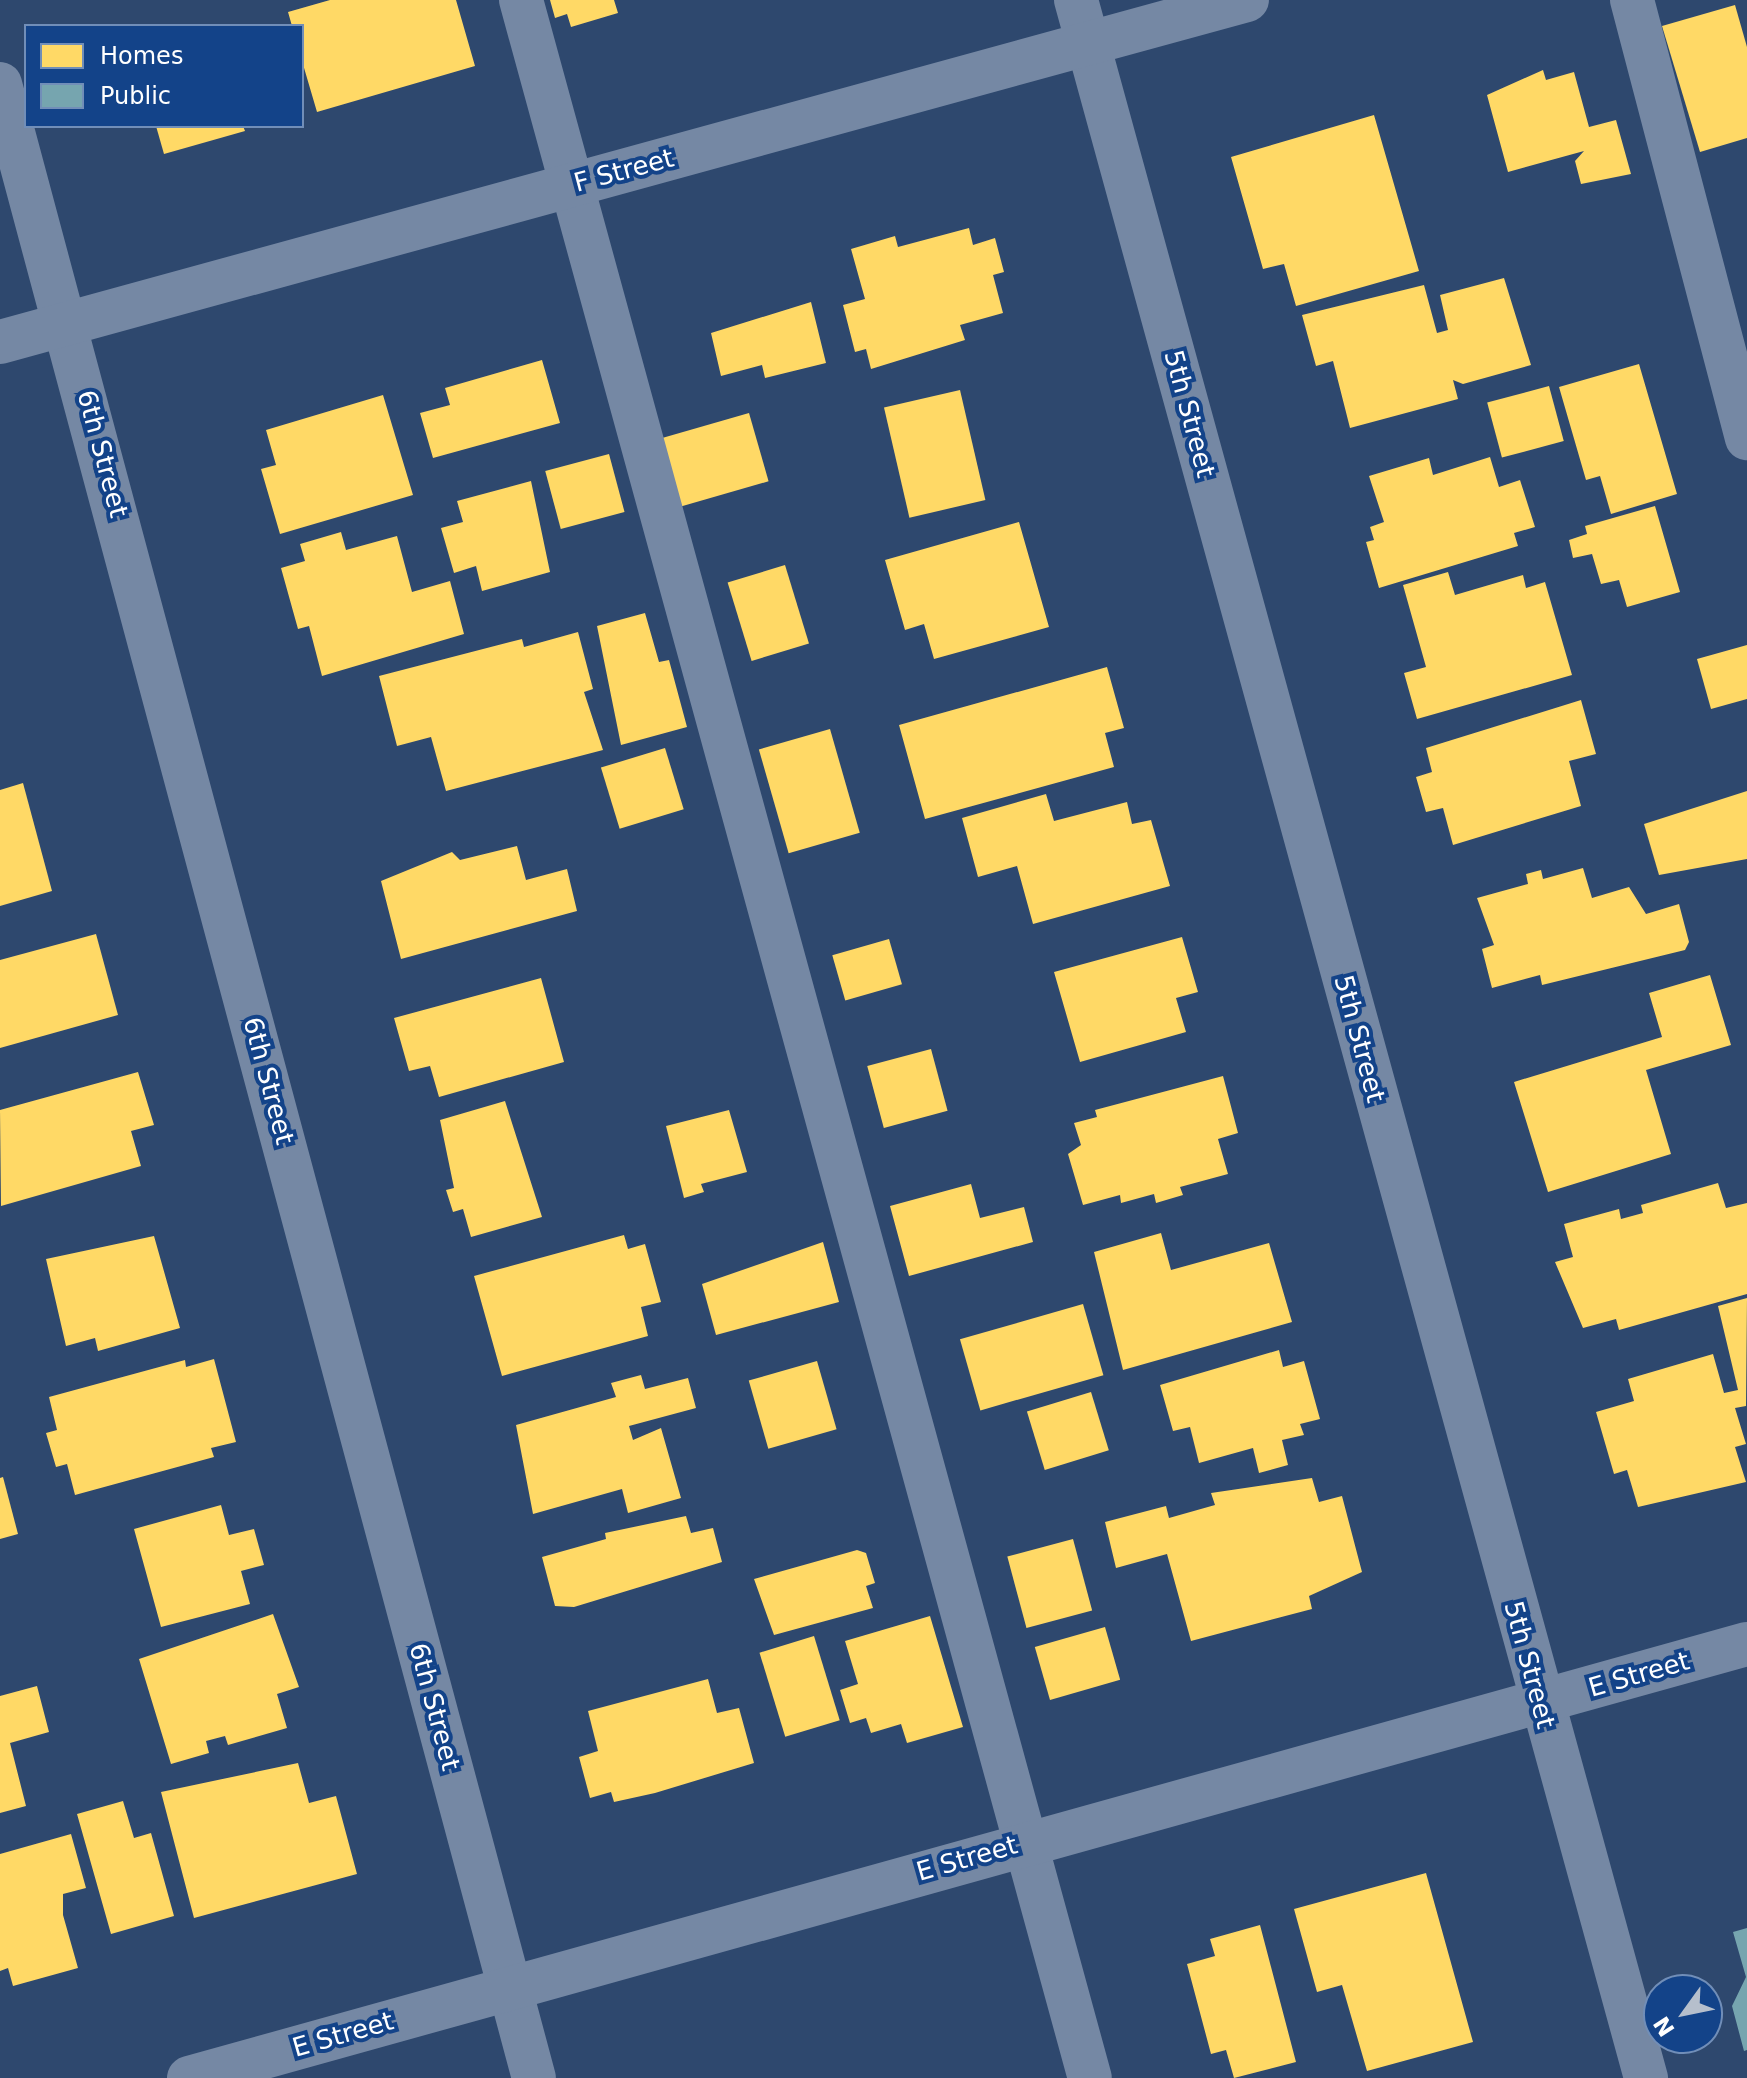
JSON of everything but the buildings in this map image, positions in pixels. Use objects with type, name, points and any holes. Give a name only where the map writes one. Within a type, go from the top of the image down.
[{"type":"street","points":[[521,0],[1090,2078]]},
{"type":"street","name":"5th Street","points":[[1076,0],[1540,1704],[1646,2078]]},
{"type":"street","name":"F Street","points":[[0,342],[1247,0]]},
{"type":"street","points":[[1632,0],[1747,438]]},
{"type":"street","name":"6th Street","points":[[0,84],[68,323],[534,2078]]},
{"type":"street","name":"E Street","points":[[189,2078],[1747,1644]]}]
